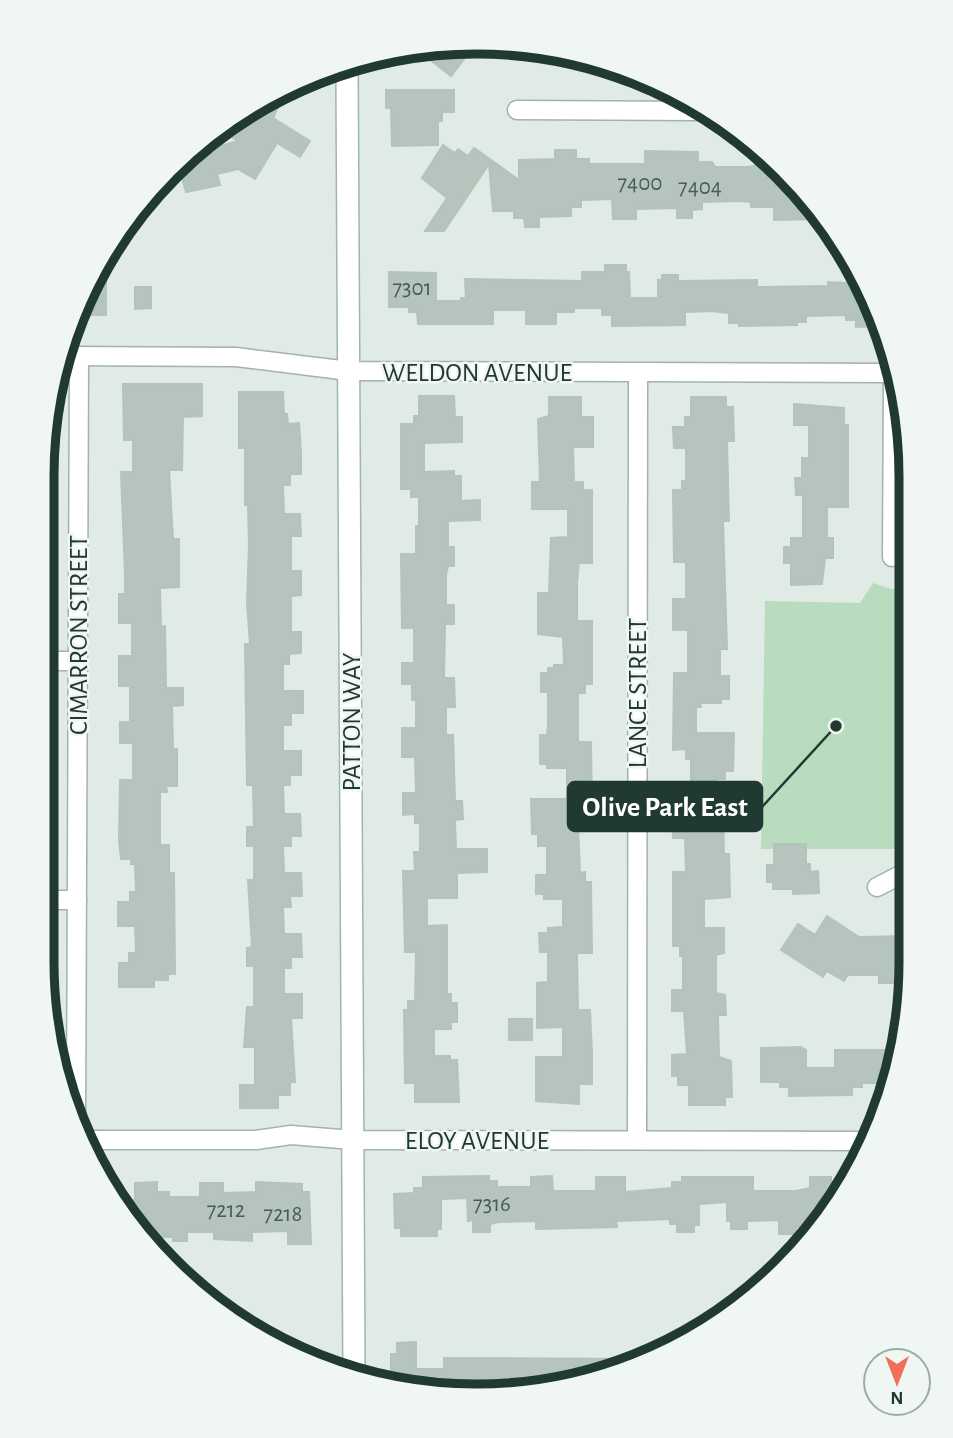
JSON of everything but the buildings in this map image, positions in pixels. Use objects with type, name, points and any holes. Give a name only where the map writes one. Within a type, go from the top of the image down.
[{"type":"street","name":"PATTON WAY","points":[[347,75],[354,1365]]},
{"type":"street","points":[[517,110],[688,111]]},
{"type":"street","name":"WELDON AVENUE","points":[[72,356],[236,357],[349,371],[886,373]]},
{"type":"street","name":"CIMARRON STREET","points":[[72,357],[78,661],[76,1094]]},
{"type":"street","name":"LANCE STREET","points":[[637,1140],[638,373]]},
{"type":"street","points":[[892,557],[893,407]]},
{"type":"street","points":[[54,661],[78,661]]},
{"type":"street","points":[[877,887],[899,876]]},
{"type":"street","points":[[54,900],[77,900]]},
{"type":"street","name":"ELOY AVENUE","points":[[94,1140],[256,1140],[291,1135],[353,1140],[858,1141]]},
{"type":"green space","points":[[873,583],[892,589],[899,587],[899,849],[761,849],[765,601],[860,603]]},
{"type":"place","name":"Olive Park East","points":[[836,726]]}]
